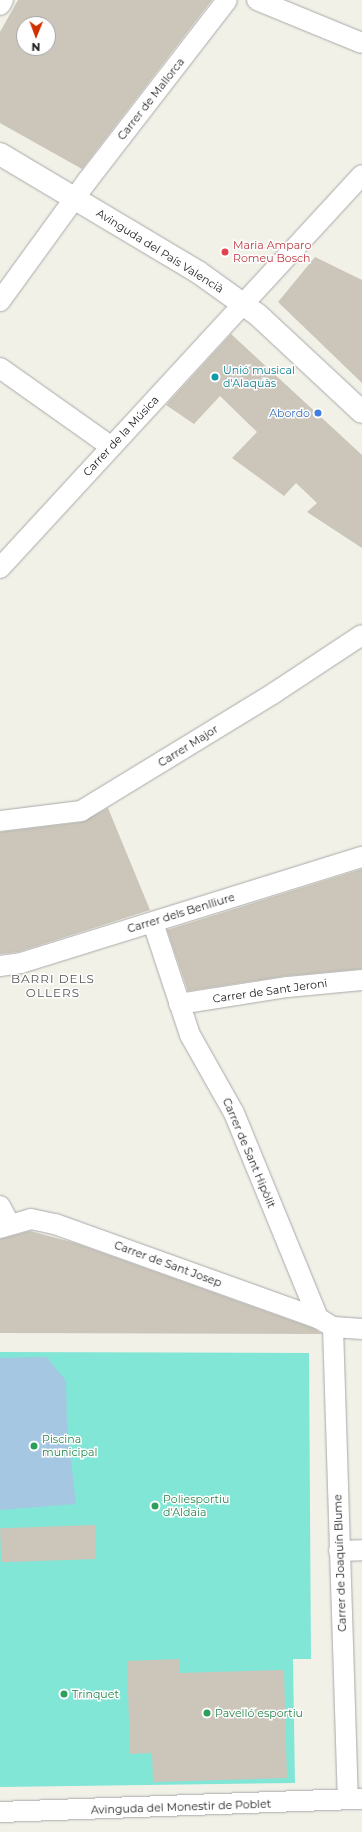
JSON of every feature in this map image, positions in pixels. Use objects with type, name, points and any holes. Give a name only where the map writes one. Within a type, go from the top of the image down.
[{"type":"street","points":[[0,6],[3,0]]},
{"type":"street","name":"Carrer de Mallorca","points":[[0,301],[75,197],[227,0]]},
{"type":"street","points":[[257,0],[362,43]]},
{"type":"street","name":"Avinguda del País Valencià","points":[[0,154],[75,197],[198,272],[244,305],[362,412]]},
{"type":"street","name":"Carrer de la Música","points":[[0,568],[110,446],[244,305],[362,175]]},
{"type":"street","points":[[0,368],[110,446]]},
{"type":"street","name":"Carrer Major","points":[[0,821],[81,811],[267,697],[362,635]]},
{"type":"street","name":"Carrer dels Benlliure","points":[[0,966],[153,922],[362,857]]},
{"type":"street","name":"Carrer de Sant Hipòlit","points":[[153,922],[190,1035],[234,1113],[326,1322]]},
{"type":"street","name":"Carrer de Sant Jeroni","points":[[179,1004],[288,987],[362,980]]},
{"type":"street","points":[[0,1206],[5,1227]]},
{"type":"street","name":"Carrer de Sant Josep","points":[[5,1227],[31,1219],[55,1224],[326,1322],[362,1329]]},
{"type":"street","name":"Carrer de Joaquín Blume","points":[[326,1322],[355,1799]]},
{"type":"street","points":[[339,1551],[362,1550]]},
{"type":"street","name":"Avinguda del Monestir de Poblet","points":[[0,1812],[355,1799]]},
{"type":"shaded area","name":"Poliesportiu d'Aldaia","points":[[0,1352],[309,1353],[311,1659],[293,1659],[295,1783],[0,1787]]},
{"type":"shaded area","name":"Piscina municipal","points":[[47,1357],[66,1381],[67,1425],[76,1504],[0,1510],[0,1358]]},
{"type":"building","points":[[18,0],[212,0],[82,169],[0,123],[0,32]]},
{"type":"building","points":[[315,257],[362,280],[362,383],[278,302]]},
{"type":"building","points":[[231,334],[362,455],[362,548],[307,512],[317,503],[296,483],[284,496],[232,458],[257,432],[220,396],[194,424],[166,405]]},
{"type":"building","points":[[108,808],[150,910],[18,952],[0,954],[0,832],[82,822]]},
{"type":"building","points":[[362,869],[362,969],[286,976],[188,991],[167,930]]},
{"type":"building","points":[[30,1231],[75,1243],[313,1328],[322,1334],[0,1333],[0,1239]]},
{"type":"building","points":[[95,1525],[96,1559],[1,1562],[0,1528]]},
{"type":"building","name":"Pavelló esportiu","points":[[179,1659],[179,1673],[284,1670],[287,1778],[153,1782],[152,1753],[130,1754],[127,1661]]},
{"type":"place","name":"Maria Amparo Romeu Bosch","points":[[225,252]]},
{"type":"place","name":"Unió musical d'Alaquàs","points":[[215,377]]},
{"type":"place","name":"Abordo","points":[[318,413]]},
{"type":"place","name":"Piscina municipal","points":[[34,1446]]},
{"type":"place","name":"Poliesportiu d'Aldaia","points":[[155,1506]]},
{"type":"place","name":"Trinquet","points":[[64,1694]]},
{"type":"place","name":"Pavelló esportiu","points":[[207,1713]]},
{"type":"district","name":"BARRI DELS OLLERS","points":[[53,986]]}]
